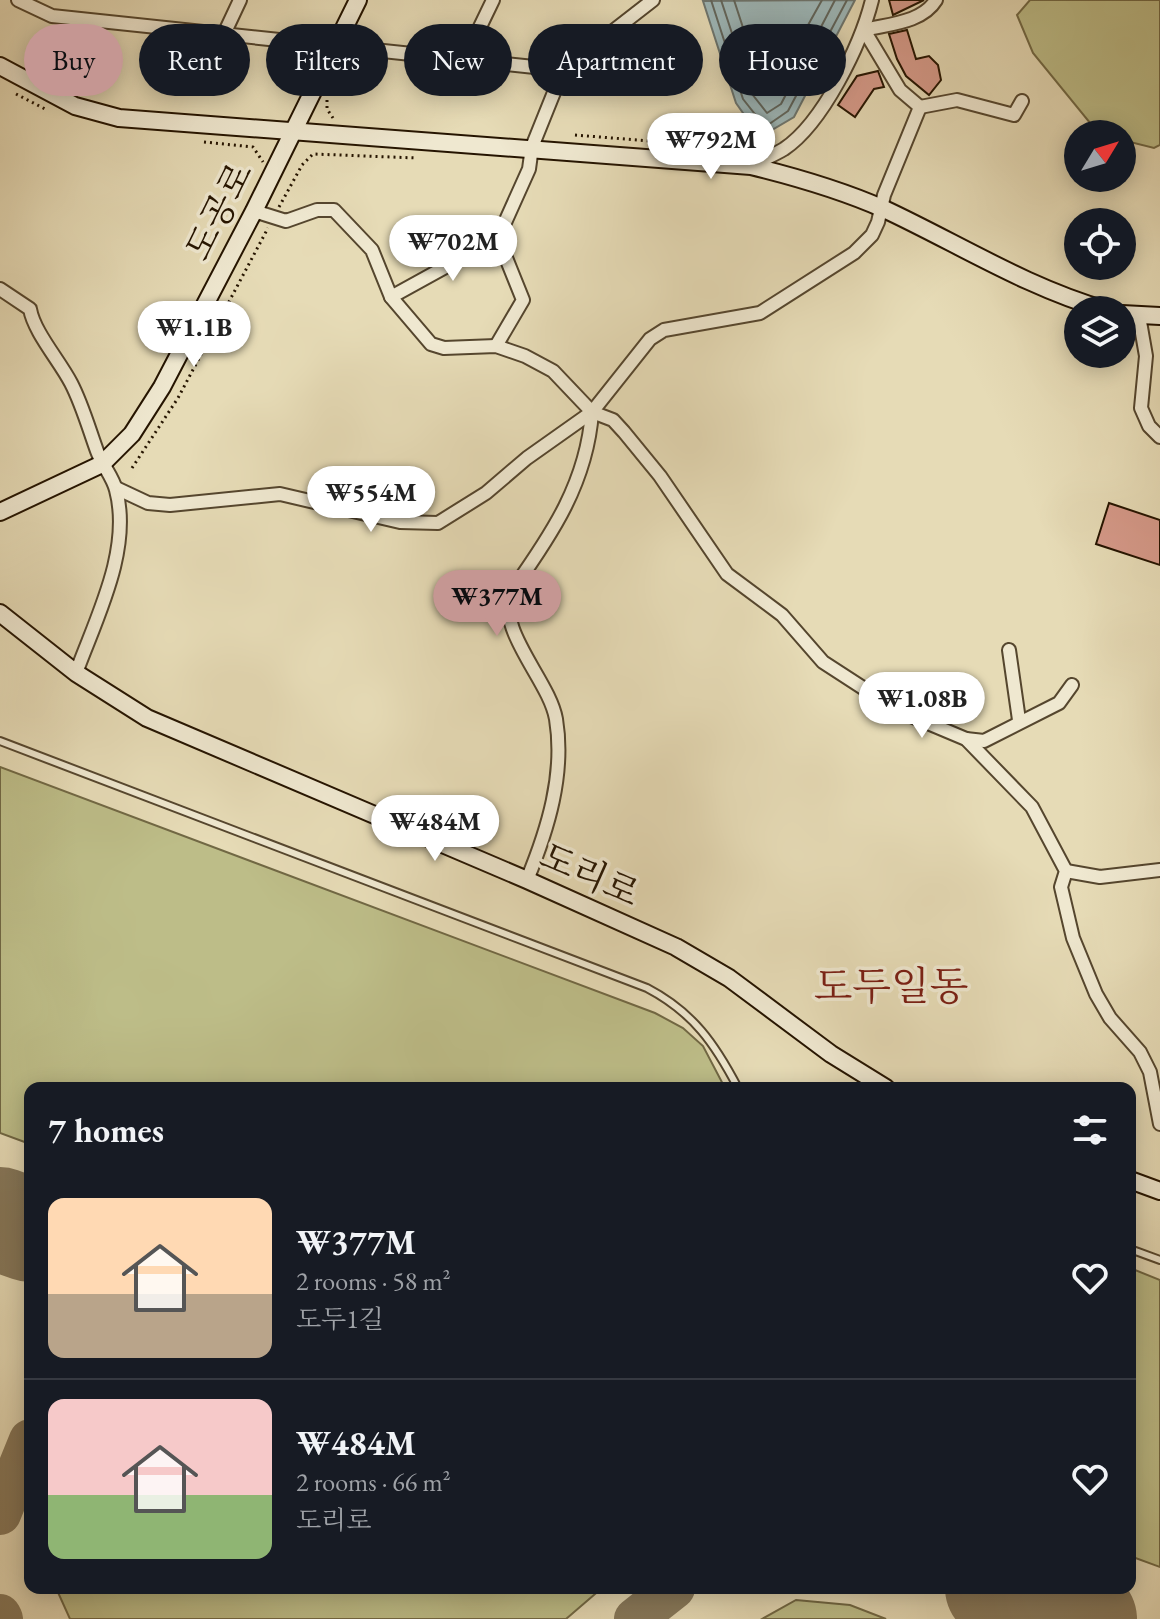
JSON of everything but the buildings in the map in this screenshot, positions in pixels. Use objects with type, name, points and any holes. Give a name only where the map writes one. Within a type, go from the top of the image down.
[{"type":"street","points":[[18,0],[52,16],[139,24]]},
{"type":"street","points":[[229,24],[240,0]]},
{"type":"street","name":"도공로","points":[[346,24],[358,0]]},
{"type":"street","points":[[481,24],[493,0]]},
{"type":"street","points":[[622,24],[653,0]]},
{"type":"street","points":[[751,166],[785,148],[810,125],[864,30],[872,0]]},
{"type":"street","points":[[864,30],[915,18],[927,13],[936,0]]},
{"type":"street","points":[[864,30],[900,90],[920,107]]},
{"type":"street","points":[[0,66],[54,97],[97,114],[294,133],[532,147],[751,166],[834,189],[881,208],[1066,296]]},
{"type":"street","name":"도공로","points":[[0,512],[102,464],[117,453],[155,399],[312,96]]},
{"type":"street","points":[[391,297],[498,238],[529,169],[532,147],[553,96]]},
{"type":"street","points":[[920,107],[957,100],[1014,115],[1022,101]]},
{"type":"street","points":[[116,488],[148,503],[170,505],[280,494],[400,522],[438,523],[486,493],[527,458],[592,412],[650,339],[676,325],[727,321],[773,307],[865,243],[878,222],[920,107]]},
{"type":"street","points":[[254,211],[274,218],[295,220],[326,208],[343,215],[372,250],[391,297],[417,332],[437,347],[496,346],[544,364],[592,412],[613,420],[624,432],[660,476],[727,574],[782,615],[823,662],[897,710],[966,739],[984,741],[1019,720],[1059,703],[1072,685]]},
{"type":"street","points":[[496,346],[522,307],[523,300],[498,238]]},
{"type":"street","points":[[0,289],[30,309],[33,323],[46,338],[72,384],[102,464],[116,488],[119,522],[114,565],[76,673]]},
{"type":"street","points":[[1136,316],[1160,316]]},
{"type":"street","points":[[1139,316],[1146,356],[1146,383],[1141,408],[1149,426],[1160,437]]},
{"type":"street","points":[[527,880],[553,809],[557,729],[552,702],[513,629],[507,605],[513,589],[572,496],[590,442],[592,412]]},
{"type":"street","name":"도리로","points":[[0,613],[76,673],[147,718],[676,947],[729,978],[831,1054],[876,1082]]},
{"type":"street","points":[[1009,650],[1019,720]]},
{"type":"street","points":[[966,739],[1032,807],[1066,871],[1061,887],[1073,938],[1096,994],[1110,1018],[1140,1052],[1150,1072],[1160,1124]]},
{"type":"street","points":[[1066,871],[1100,877],[1160,870]]},
{"type":"street","points":[[1136,1182],[1160,1191]]},
{"type":"lane","points":[[0,741],[647,988],[693,1019],[717,1047],[735,1082]]},
{"type":"lane","points":[[1136,1251],[1160,1260]]},
{"type":"path","points":[[235,145],[253,147],[259,160]]},
{"type":"path","points":[[132,468],[178,398],[308,157],[322,152],[348,154]]},
{"type":"green space","points":[[1030,0],[1160,0],[1160,145],[1154,148],[1136,144],[1136,120],[1088,120],[1033,53],[1017,15]]},
{"type":"green space","points":[[0,767],[655,1013],[683,1028],[703,1046],[722,1082],[24,1082],[24,1142],[0,1133]]},
{"type":"green space","points":[[1136,1270],[1160,1280],[1160,1567],[1136,1558]]},
{"type":"green space","points":[[59,1594],[595,1594],[566,1619],[70,1619]]},
{"type":"green space","points":[[796,1600],[850,1605],[886,1619],[762,1619]]},
{"type":"water","points":[[855,0],[842,24],[719,24],[719,50],[703,1]]},
{"type":"water","points":[[734,96],[805,96],[794,117],[760,137]]},
{"type":"taxiway","points":[[0,1232],[24,1234]]},
{"type":"taxiway","points":[[0,1514],[24,1455]]},
{"type":"taxiway","points":[[635,1619],[666,1594]]},
{"type":"taxiway","points":[[0,1615],[2,1619]]},
{"type":"runway","points":[[0,1219],[24,1228]]},
{"type":"runway","points":[[1014,1594],[1085,1619]]},
{"type":"district","name":"도두일동","points":[[891,986]]}]
